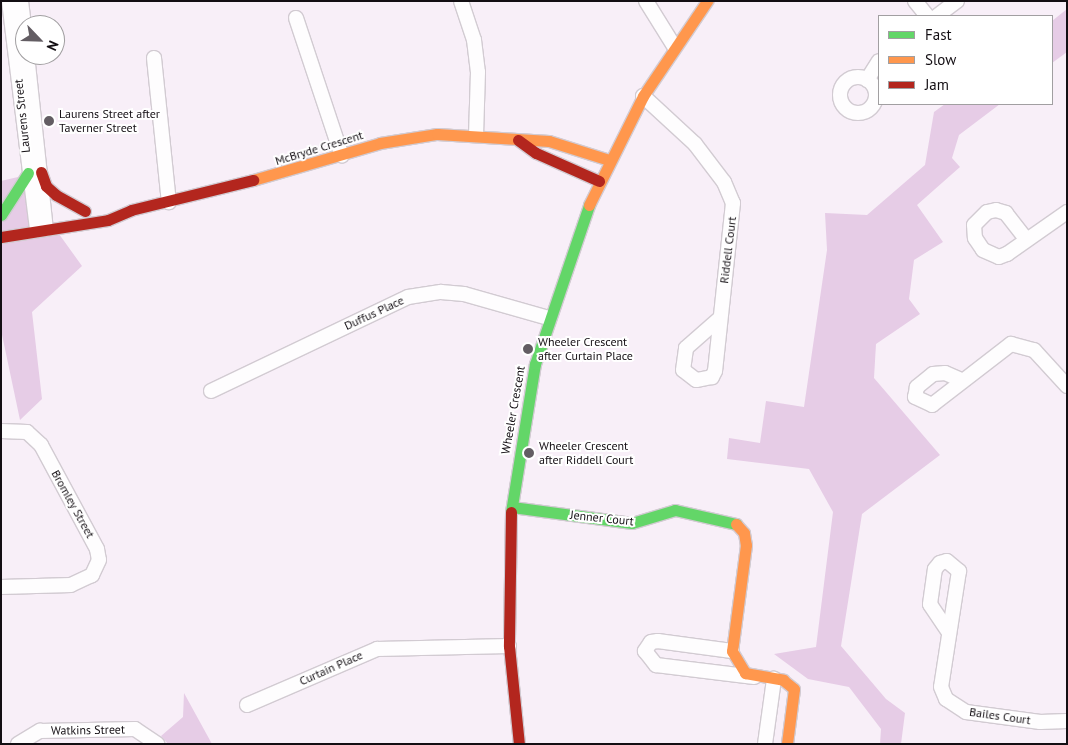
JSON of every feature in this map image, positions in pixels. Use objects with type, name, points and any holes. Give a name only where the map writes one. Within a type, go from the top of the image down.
[{"type":"street","name":"Laurens Street","points":[[9,1],[41,223]]},
{"type":"street","points":[[21,1],[23,15]]},
{"type":"street","points":[[461,1],[478,72],[476,134]]},
{"type":"street","points":[[646,1],[674,46]]},
{"type":"street","name":"Wheeler Crescent","points":[[519,744],[509,646],[512,507],[524,411],[548,318],[599,181],[643,96],[674,46],[707,1]]},
{"type":"street","points":[[915,1],[925,15]]},
{"type":"street","points":[[938,15],[957,1]]},
{"type":"street","points":[[296,18],[342,156]]},
{"type":"street","points":[[154,58],[169,202]]},
{"type":"street","points":[[867,80],[878,63]]},
{"type":"street","name":"Laurens Street","points":[[28,65],[34,173]]},
{"type":"street","name":"Riddell Court","points":[[643,96],[695,144],[724,182],[733,203],[719,318]]},
{"type":"street","name":"McBryde Crescent","points":[[1,237],[41,223],[85,211],[131,210],[169,202],[342,156],[398,139],[476,134],[518,140],[548,140],[609,160]]},
{"type":"street","name":"McBryde Crescent","points":[[518,140],[536,153],[599,181]]},
{"type":"street","points":[[1,215],[34,173],[56,195],[85,211]]},
{"type":"street","name":"McBryde Crescent","points":[[1,225],[108,220],[131,210]]},
{"type":"street","points":[[1026,239],[1067,212]]},
{"type":"street","name":"Duffus Place","points":[[211,391],[408,297],[430,293],[464,294],[548,318]]},
{"type":"street","points":[[961,380],[1006,346],[1018,343],[1034,350],[1067,386]]},
{"type":"street","name":"Bromley Street","points":[[1,430],[26,432],[41,445],[98,549],[99,560],[92,575],[77,584],[1,587]]},
{"type":"street","name":"Jenner Court","points":[[512,507],[632,523],[674,510],[735,522],[744,533],[746,545],[732,651]]},
{"type":"street","name":"Bailes Court","points":[[948,631],[941,687],[952,706],[966,712],[1040,722],[1067,720]]},
{"type":"street","points":[[757,677],[739,668],[732,651],[658,641],[648,645],[645,651],[656,665],[757,677],[783,680],[794,689],[787,744]]},
{"type":"street","name":"Curtain Place","points":[[247,705],[377,649],[509,646]]},
{"type":"street","points":[[765,744],[774,679]]},
{"type":"street","name":"Watkins Street","points":[[18,744],[40,732],[135,729],[157,744]]},
{"type":"shaded area","points":[[1067,9],[1067,52],[1053,62],[1053,20]]},
{"type":"shaded area","points":[[944,105],[999,105],[959,135],[952,158],[960,167],[917,205],[943,242],[914,260],[909,299],[920,314],[876,344],[874,378],[940,455],[862,514],[841,646],[886,699],[905,713],[901,744],[880,744],[881,729],[849,687],[808,679],[774,654],[816,647],[833,512],[809,469],[727,459],[729,438],[760,443],[766,401],[804,407],[827,250],[825,213],[867,215],[925,165],[934,112]]},
{"type":"shaded area","points":[[18,177],[82,266],[32,312],[42,399],[20,420],[1,330],[1,181]]},
{"type":"shaded area","points":[[184,693],[212,744],[168,744],[161,736],[183,717]]},
{"type":"traffic: fast","points":[[1,215],[28,173]]},
{"type":"traffic: fast","points":[[511,512],[535,364],[589,205]]},
{"type":"traffic: fast","points":[[512,507],[632,523],[675,510],[736,524]]},
{"type":"traffic: slow","points":[[589,205],[643,96],[707,1]]},
{"type":"traffic: slow","points":[[253,180],[380,143],[437,134],[549,141],[609,160]]},
{"type":"traffic: slow","points":[[736,524],[744,533],[746,545],[732,651],[745,673],[783,680],[794,689],[787,744]]},
{"type":"traffic: jam","points":[[518,140],[536,153],[599,181]]},
{"type":"traffic: jam","points":[[41,172],[46,186],[56,195],[85,211]]},
{"type":"traffic: jam","points":[[1,237],[108,220],[131,210],[253,180]]},
{"type":"traffic: jam","points":[[511,512],[509,646],[519,744]]},
{"type":"place","name":"Laurens Street after Taverner Street","points":[[49,121]]},
{"type":"place","name":"Wheeler Crescent after Curtain Place","points":[[528,349]]},
{"type":"place","name":"Wheeler Crescent after Riddell Court","points":[[529,453]]}]
